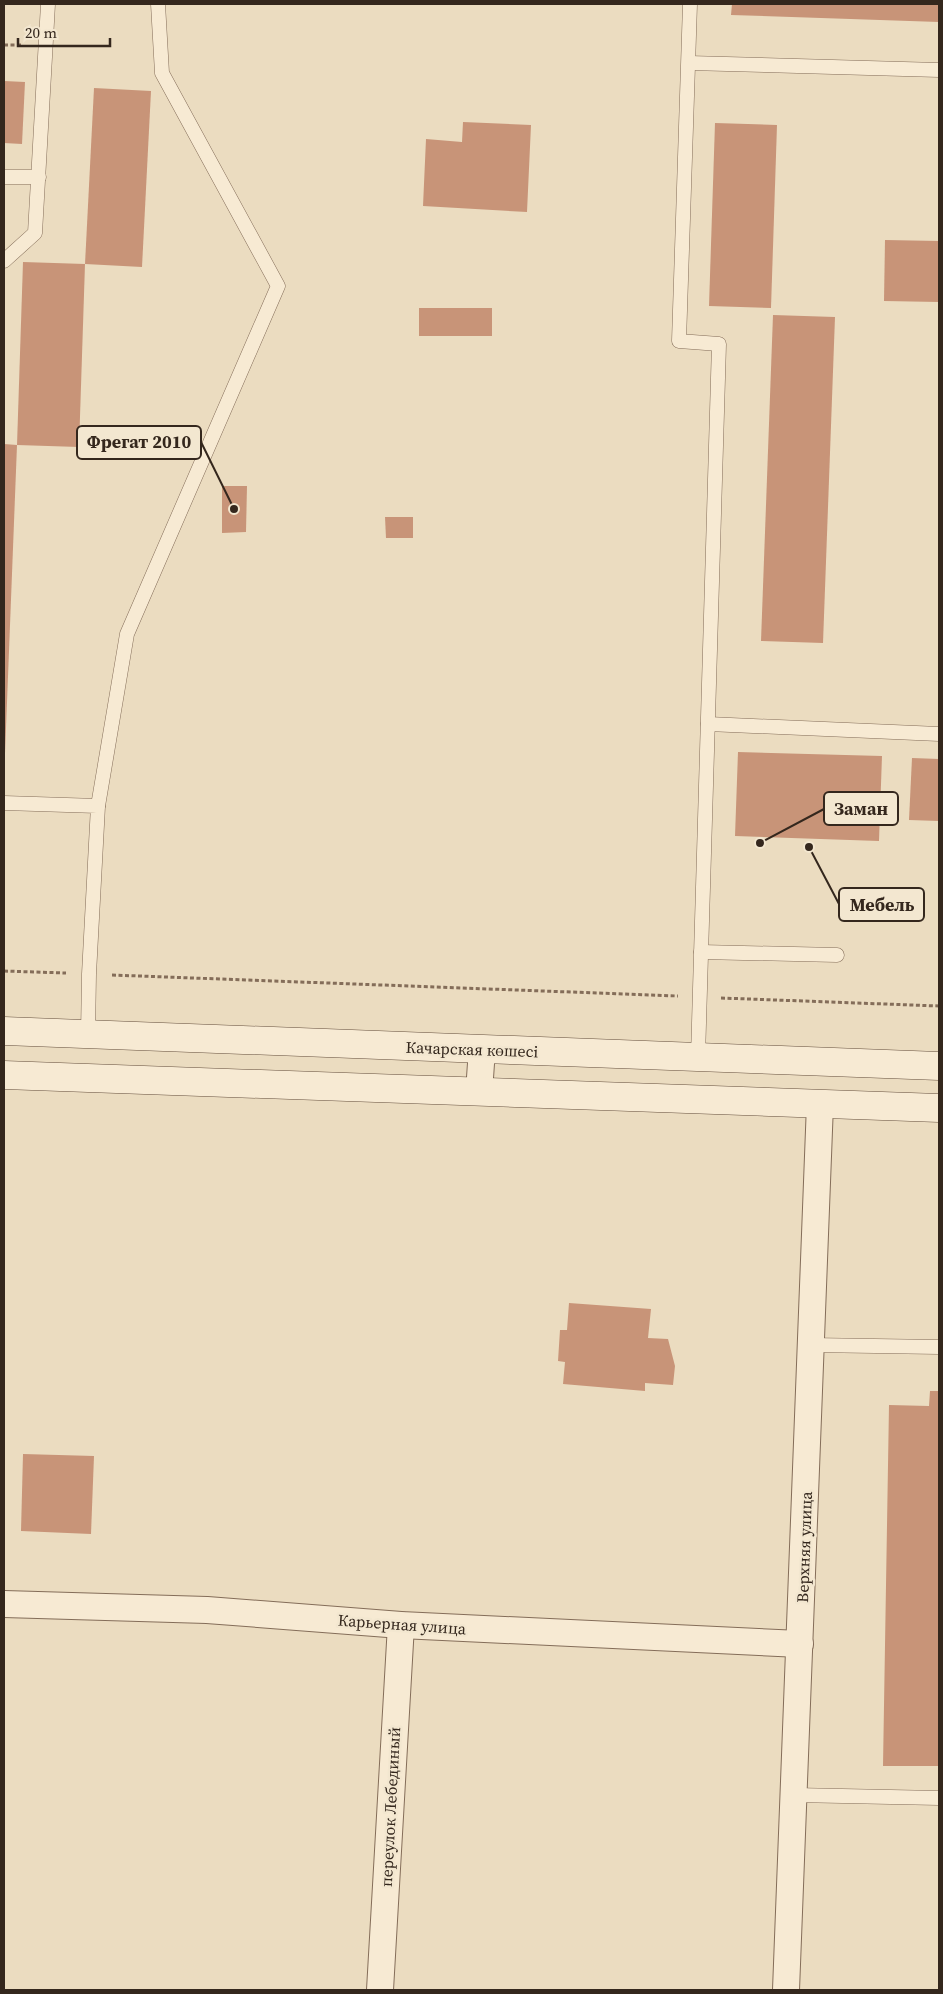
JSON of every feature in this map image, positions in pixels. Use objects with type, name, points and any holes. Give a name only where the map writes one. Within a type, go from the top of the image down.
[{"type":"main road","name":"Качарская көшесі","points":[[4,1031],[939,1066]]},
{"type":"main road","points":[[4,1075],[939,1108]]},
{"type":"street","points":[[479,1092],[482,1049]]},
{"type":"street","name":"Верхняя улица","points":[[786,1990],[820,1104]]},
{"type":"street","name":"Карьерная улица","points":[[4,1604],[207,1610],[400,1625],[800,1644]]},
{"type":"street","name":"переулок Лебединый","points":[[380,1990],[400,1625]]},
{"type":"lane","points":[[4,261],[35,233],[48,4]]},
{"type":"lane","points":[[88,1034],[89,974],[98,806],[127,634],[278,286],[162,73],[158,4]]},
{"type":"lane","points":[[690,4],[680,341],[719,344],[698,1057]]},
{"type":"lane","points":[[689,63],[939,70]]},
{"type":"lane","points":[[4,177],[39,177]]},
{"type":"lane","points":[[708,724],[939,734]]},
{"type":"lane","points":[[4,803],[98,806]]},
{"type":"lane","points":[[701,952],[838,955]]},
{"type":"lane","points":[[811,1345],[939,1347]]},
{"type":"lane","points":[[794,1795],[939,1798]]},
{"type":"path","points":[[4,971],[939,1006]]},
{"type":"building","points":[[732,4],[939,4],[939,22],[731,15]]},
{"type":"building","points":[[4,81],[25,82],[22,144],[4,143]]},
{"type":"building","points":[[94,88],[151,91],[142,267],[85,264]]},
{"type":"building","points":[[463,122],[531,125],[527,212],[423,206],[426,139],[462,142]]},
{"type":"building","points":[[715,123],[777,125],[771,308],[709,306]]},
{"type":"building","points":[[885,240],[939,241],[939,302],[884,301]]},
{"type":"building","points":[[23,262],[85,264],[79,447],[17,445]]},
{"type":"building","points":[[419,308],[492,308],[492,336],[419,336]]},
{"type":"building","points":[[773,315],[835,317],[823,643],[761,641]]},
{"type":"building","points":[[4,444],[17,445],[5,754],[4,754]]},
{"type":"building","points":[[222,486],[247,486],[246,532],[222,533]]},
{"type":"building","points":[[385,517],[413,517],[413,538],[386,538]]},
{"type":"building","points":[[738,752],[882,756],[879,841],[735,836]]},
{"type":"building","points":[[912,758],[939,759],[939,821],[909,820]]},
{"type":"building","points":[[569,1303],[651,1309],[648,1338],[668,1339],[675,1366],[673,1385],[645,1383],[645,1391],[563,1384],[565,1362],[558,1361],[560,1330],[567,1330]]},
{"type":"building","points":[[930,1391],[939,1391],[938,1766],[883,1766],[889,1405],[929,1406]]},
{"type":"building","points":[[23,1454],[94,1456],[91,1534],[21,1531]]},
{"type":"place","name":"Фрегат 2010","points":[[234,509]]},
{"type":"place","name":"Заман","points":[[760,843]]},
{"type":"place","name":"Мебель","points":[[809,847]]}]
